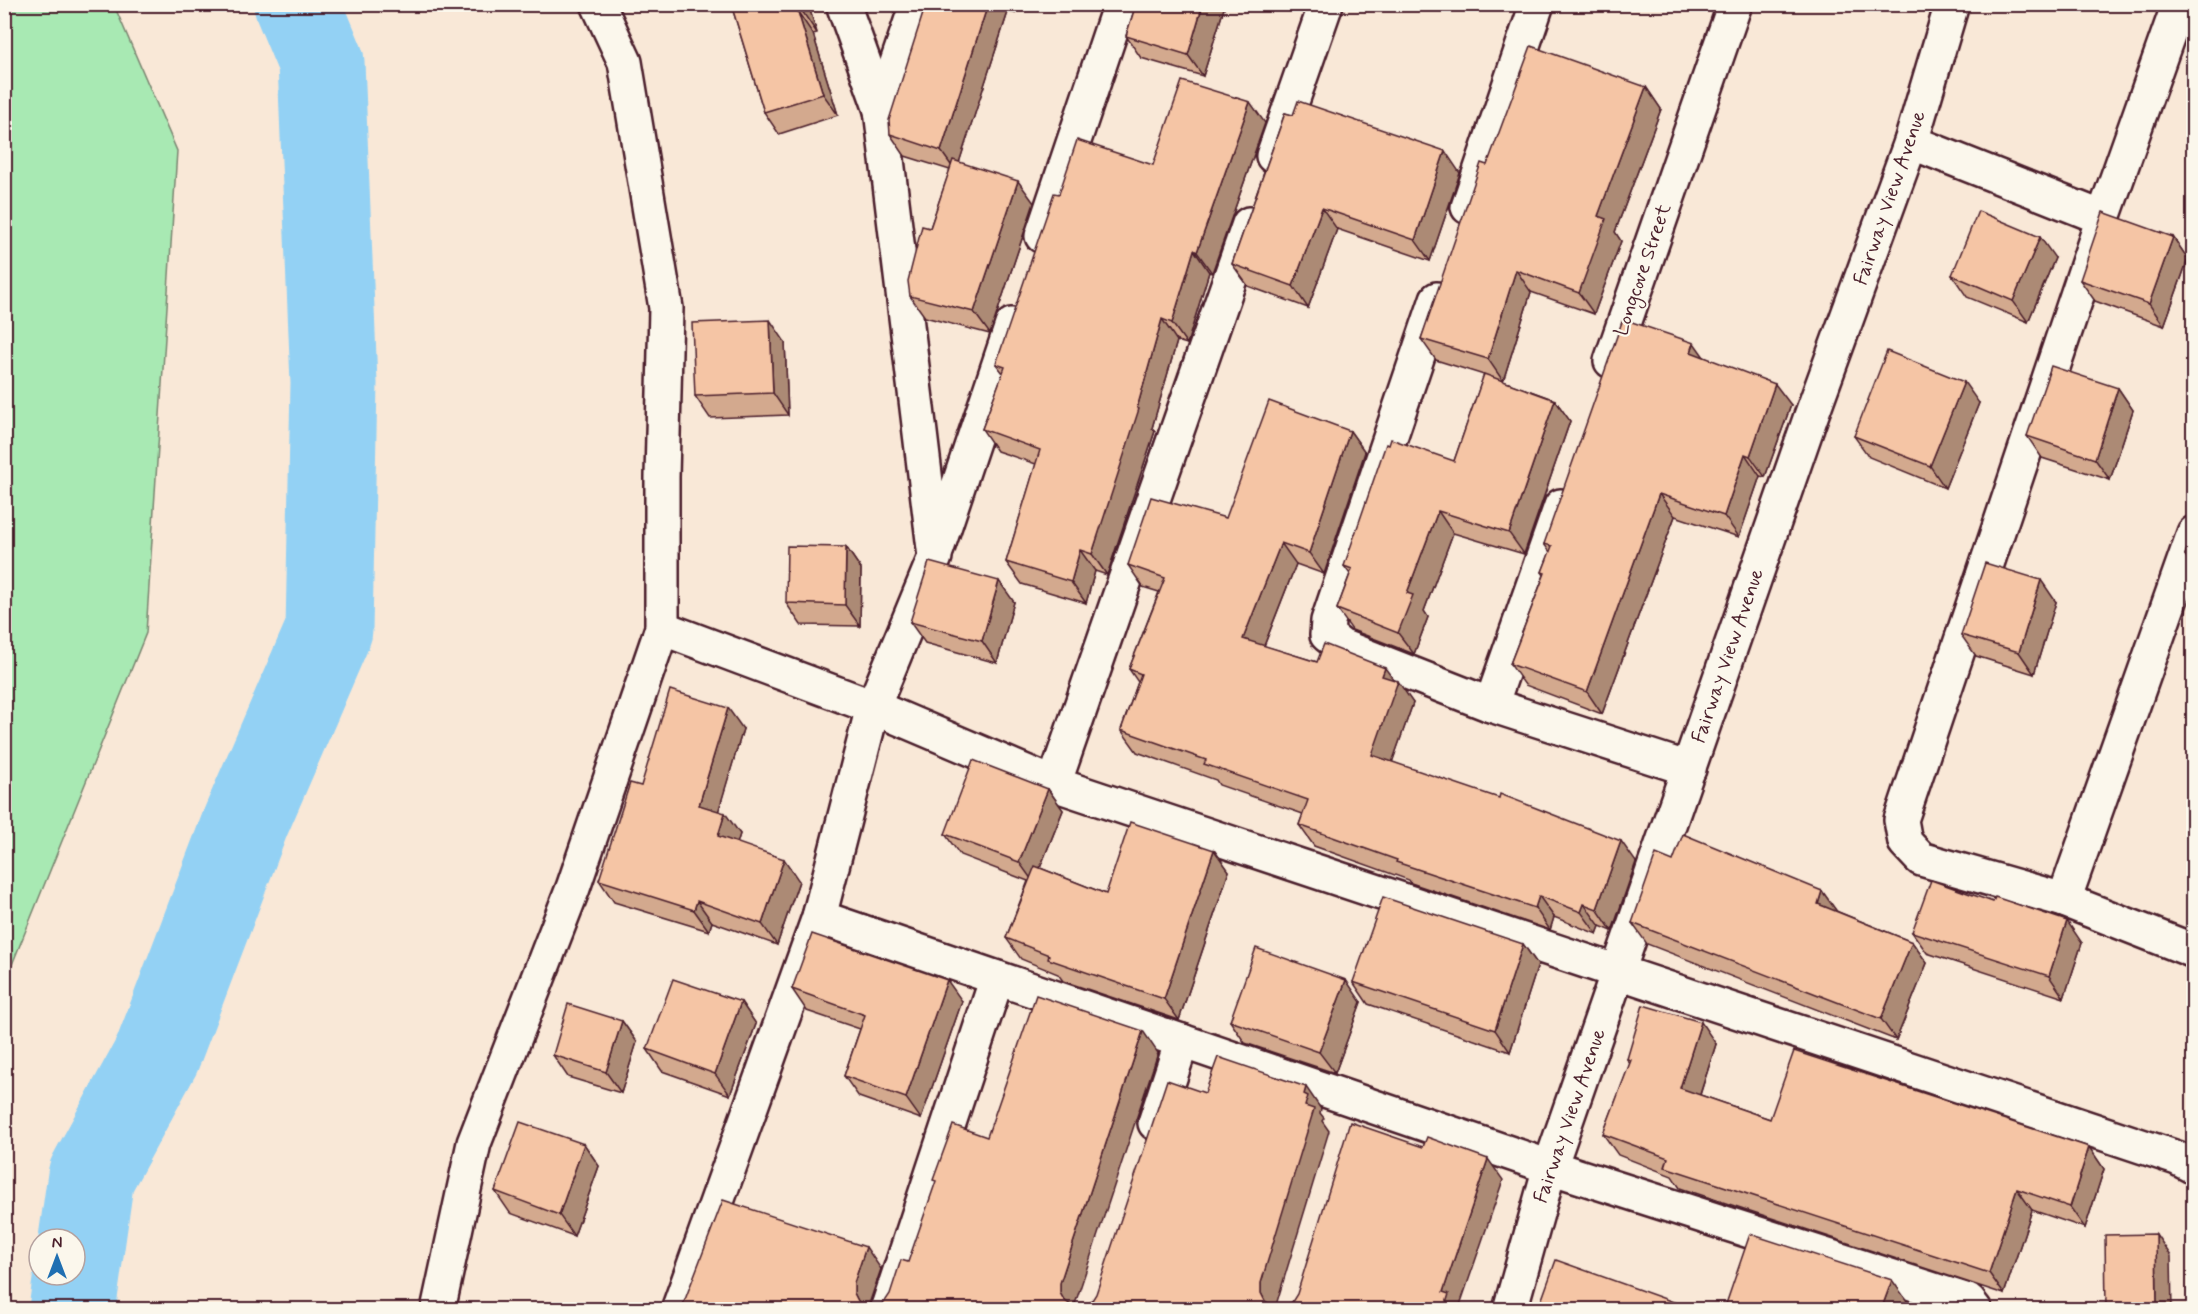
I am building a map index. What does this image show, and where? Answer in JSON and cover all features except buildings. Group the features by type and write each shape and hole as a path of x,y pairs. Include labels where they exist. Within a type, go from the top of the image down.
{"street":[{"path":"438,1310 474,1143 573,888 662,628 662,477 666,308 625,62 598,4"},
{"path":"843,4 881,110 935,557"},
{"path":"881,110 917,4"},
{"path":"1033,264 1120,4"},
{"path":"1054,784 1326,4"},
{"path":"1457,240 1537,4"},
{"name":"Longcove Street","path":"1601,389 1735,4"},
{"name":"Fairway View Avenue","path":"1510,1310 1550,1167 1814,408 1911,142 1952,4"},
{"path":"2179,4 2103,218 1901,820 1905,842 1921,859 2064,900 2193,951"},
{"path":"1911,142 2103,218"},
{"path":"1446,273 1328,621 1327,635 1341,646 1491,705 1689,769"},
{"path":"678,1310 819,917 873,707 935,557 1022,297"},
{"path":"1491,705 1570,479"},
{"path":"2064,900 2193,533"},
{"path":"662,628 873,707 1054,784 2177,1158 2193,1167"},
{"path":"819,917 1550,1167 1968,1301 1975,1310"},
{"path":"887,1310 997,978"},
{"path":"1145,1153 1182,1041"},
{"path":"1348,1134 1358,1101"}],"green space":[{"path":"5,4 114,5 177,151 146,633 5,982"}],"waterway":[{"path":"72,1310 91,1176 157,1055 246,821 329,630 334,383 321,62 297,4"}]}
